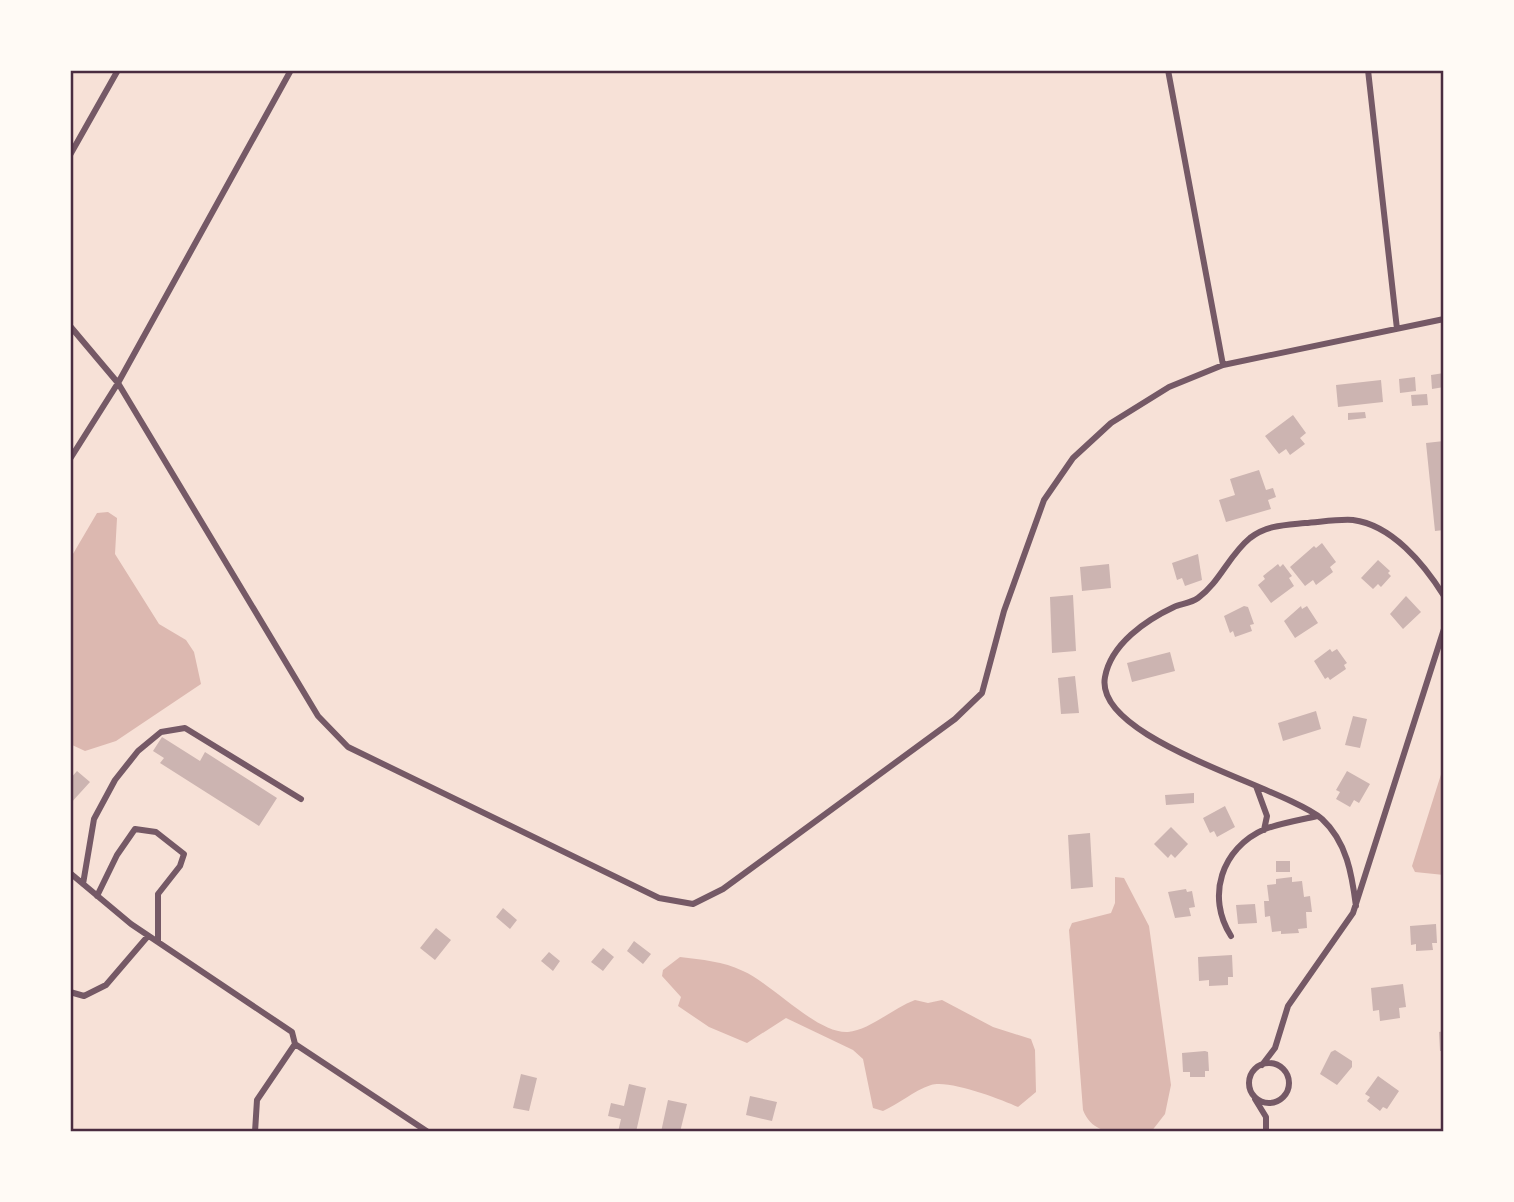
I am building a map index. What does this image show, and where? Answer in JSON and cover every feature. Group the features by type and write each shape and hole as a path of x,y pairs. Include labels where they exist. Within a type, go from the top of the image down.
{"street":[{"path":"70,155 118,70"},
{"path":"70,459 118,383 291,70"},
{"path":"1168,70 1223,365"},
{"path":"1368,70 1397,329"},
{"path":"70,326 118,383 318,716 348,747 659,898 693,904 734,881 956,719 982,693 1004,611 1044,499 1073,458 1111,423 1169,387 1223,365 1444,319"},
{"path":"1356,906 1349,865 1339,840 1317,816 1256,786 1190,759 1135,726 1119,713 1107,696 1105,677 1113,658 1142,624 1196,600 1250,538 1268,527 1353,520 1378,527 1394,536 1444,596"},
{"path":"1266,1132 1266,1116 1254,1097 1250,1077 1275,1048 1288,1006 1356,906 1444,629"},
{"path":"83,884 94,819 115,780 138,751 161,732 186,728 301,799"},
{"path":"1256,786 1267,816 1264,830"},
{"path":"1231,936 1218,907 1224,868 1244,841 1264,830 1317,816"},
{"path":"97,896 117,855 135,829 156,832 184,853 180,866 158,894 158,942"},
{"path":"70,873 148,936 292,1032 295,1044 428,1132"},
{"path":"70,992 84,996 106,985 148,936"},
{"path":"255,1132 257,1100 295,1044"},
{"path":"1266,1116 1285,1095 1289,1082 1275,1048"},
{"path":"1262,1065 1272,1063 1281,1067"},
{"path":"1254,1097 1267,1103 1279,1101"}],"shaded area":[{"path":"108,512 117,518 115,554 159,624 186,640 194,652 201,684 116,741 85,751 70,744 70,559 97,513"},
{"path":"1444,765 1444,875 1415,872 1412,866"},
{"path":"1115,877 1124,878 1149,926 1171,1085 1165,1114 1151,1132 1121,1133 1102,1130 1088,1119 1083,1110 1069,930 1072,923 1111,913 1115,903"},
{"path":"680,957 720,963 743,971 822,1025 848,1032 865,1027 915,1000 928,1003 942,1000 993,1027 1031,1039 1035,1050 1036,1092 1018,1107 974,1091 939,1084 924,1088 883,1111 873,1108 863,1059 853,1050 786,1018 747,1043 709,1027 678,1006 681,997 662,976 663,970"}],"building":[{"path":"1444,373 1444,387 1432,389 1431,375"},
{"path":"1415,377 1416,391 1400,393 1399,379"},
{"path":"1381,380 1383,402 1338,407 1336,385"},
{"path":"1427,394 1428,405 1412,406 1411,395"},
{"path":"1365,412 1366,418 1348,420 1348,413"},
{"path":"1293,415 1306,433 1300,438 1305,444 1290,455 1286,449 1279,454 1265,436"},
{"path":"1444,441 1444,530 1435,531 1426,443"},
{"path":"1259,470 1266,490 1273,488 1276,497 1268,500 1271,509 1226,522 1219,500 1235,495 1230,479"},
{"path":"1322,543 1336,562 1330,567 1333,572 1316,585 1313,580 1305,586 1290,567 1314,546 1316,548"},
{"path":"1198,554 1202,580 1185,586 1182,578 1177,580 1172,563"},
{"path":"1378,560 1390,571 1388,573 1391,576 1381,587 1378,584 1373,589 1361,578"},
{"path":"1109,564 1111,588 1082,591 1080,567"},
{"path":"1278,564 1280,567 1283,564 1292,576 1289,578 1294,586 1271,603 1258,585 1265,579 1263,576"},
{"path":"1073,595 1076,651 1052,653 1050,597"},
{"path":"1406,596 1421,612 1403,629 1390,614"},
{"path":"1244,606 1248,607 1254,624 1250,625 1252,631 1235,637 1233,631 1230,633 1224,616"},
{"path":"1301,606 1302,609 1307,606 1318,623 1295,638 1284,621"},
{"path":"1330,649 1332,652 1337,649 1347,663 1344,665 1346,669 1330,680 1328,677 1325,679 1314,661"},
{"path":"1170,652 1175,671 1132,682 1127,663"},
{"path":"1075,676 1079,713 1061,714 1058,678"},
{"path":"1316,711 1321,729 1283,741 1278,723"},
{"path":"1353,716 1367,719 1360,748 1345,745"},
{"path":"162,737 200,761 205,752 277,798 259,826 160,763 164,758 153,751"},
{"path":"77,771 90,782 70,804 70,779"},
{"path":"1347,771 1370,784 1359,803 1354,800 1350,807 1336,799 1340,792 1336,790"},
{"path":"1194,793 1194,803 1166,805 1165,795"},
{"path":"1225,806 1235,827 1217,837 1214,831 1210,833 1203,818"},
{"path":"1171,827 1188,844 1175,858 1171,854 1168,858 1154,844"},
{"path":"1090,833 1093,887 1071,889 1068,835"},
{"path":"1276,861 1290,861 1290,872 1276,872"},
{"path":"1292,877 1292,882 1302,881 1304,897 1310,896 1312,912 1306,912 1307,928 1298,929 1299,933 1272,932 1270,916 1265,917 1264,901 1269,901 1267,885 1276,884 1276,879"},
{"path":"1186,889 1187,892 1192,891 1195,907 1189,908 1191,916 1175,918 1168,892"},
{"path":"1255,904 1257,923 1238,924 1236,905"},
{"path":"503,908 517,920 510,929 496,917"},
{"path":"1436,924 1437,943 1432,943 1433,950 1416,951 1416,944 1411,945 1410,926"},
{"path":"436,928 451,940 435,960 420,948"},
{"path":"634,941 651,954 643,964 627,951"},
{"path":"603,948 614,957 603,971 591,962"},
{"path":"549,952 560,961 553,971 541,961"},
{"path":"1232,955 1233,977 1228,977 1228,985 1209,986 1209,980 1199,981 1198,957"},
{"path":"1403,984 1406,1007 1399,1008 1400,1018 1380,1021 1379,1010 1373,1011 1371,988"},
{"path":"1444,1031 1444,1051 1440,1051 1439,1032"},
{"path":"1335,1050 1352,1061 1352,1067 1337,1085 1320,1074 1331,1052"},
{"path":"1208,1052 1209,1071 1205,1071 1205,1077 1190,1077 1190,1072 1183,1072 1182,1053"},
{"path":"521,1074 537,1078 529,1111 513,1108"},
{"path":"1378,1076 1399,1091 1387,1109 1383,1107 1380,1111 1367,1101 1370,1097 1365,1094"},
{"path":"629,1084 646,1088 636,1132 618,1132 621,1119 608,1116 611,1103 624,1106"},
{"path":"750,1096 777,1102 772,1121 746,1115"},
{"path":"668,1100 687,1104 680,1132 661,1132"}]}
